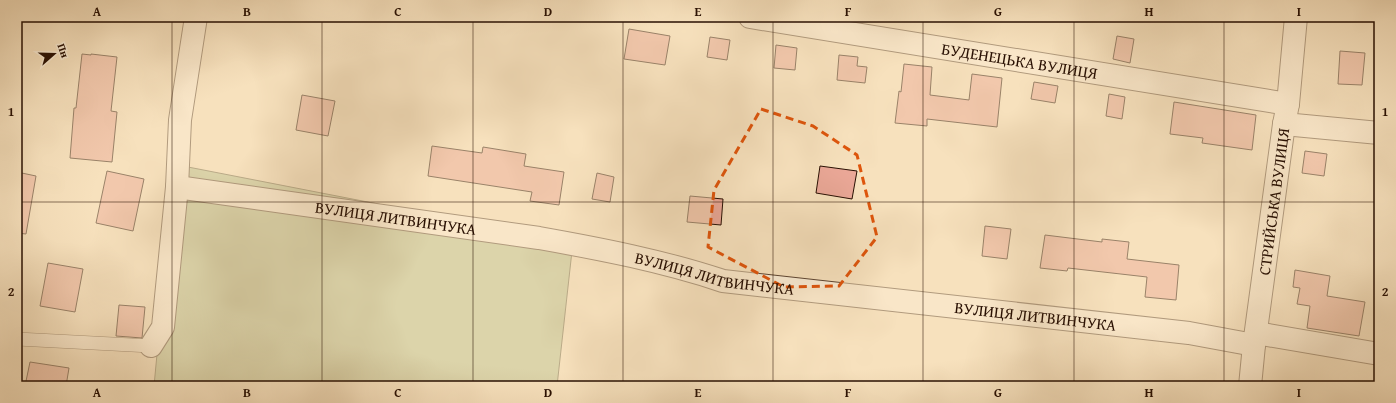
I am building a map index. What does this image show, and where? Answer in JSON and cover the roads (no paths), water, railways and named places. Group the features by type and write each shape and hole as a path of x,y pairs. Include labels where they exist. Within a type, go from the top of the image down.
{"street":[{"path":"151,346 163,327 177,187 180,120 196,17"},
{"name":"БУДЕНЕЦЬКА ВУЛИЦЯ","path":"750,17 1286,114 1379,133"},
{"name":"СТРИЙСЬКА ВУЛИЦЯ","path":"1250,386 1255,339 1286,114 1296,17"},
{"name":"ВУЛИЦЯ ЛИТВИНЧУКА","path":"177,187 593,247 686,269 723,281 1379,354"}],"lane":[{"path":"17,339 151,346"}]}
